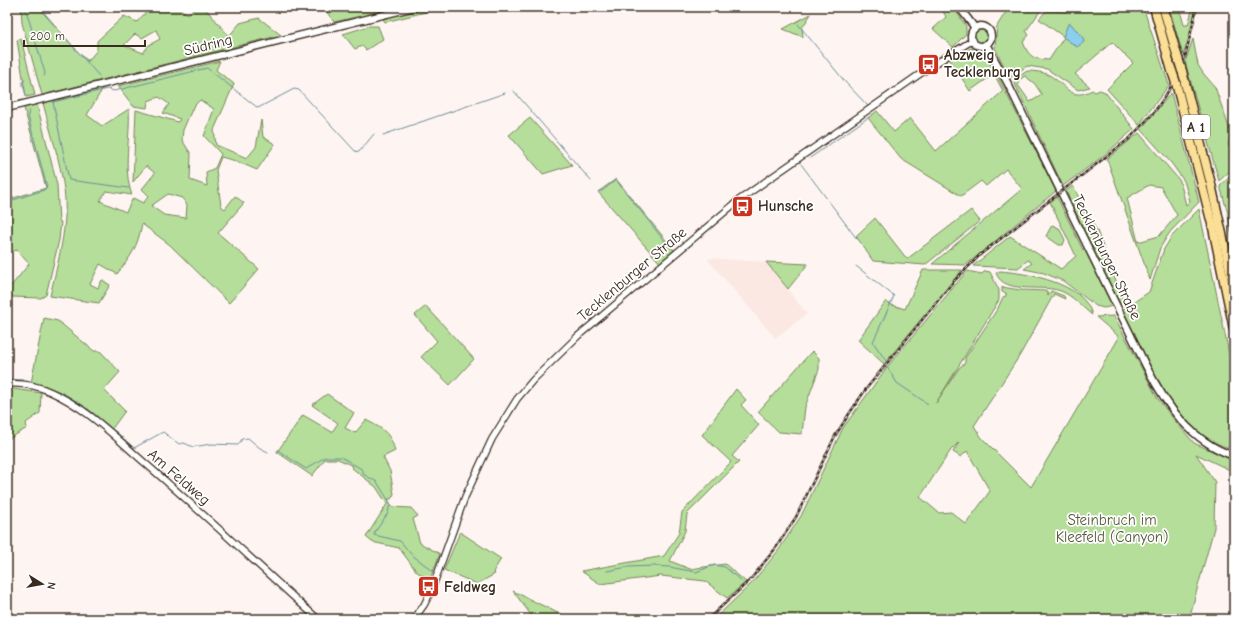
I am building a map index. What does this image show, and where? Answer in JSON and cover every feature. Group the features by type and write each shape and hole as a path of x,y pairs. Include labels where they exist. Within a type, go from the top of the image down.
{"highway":[{"name":"A 1","path":"1154,7 1176,83 1204,191 1234,329"},
{"name":"A 1","path":"1163,7 1182,71 1211,184 1234,288"}],"main road":[{"name":"Südring","path":"7,108 415,7"},
{"path":"959,7 975,28"},
{"path":"983,26 988,29 991,35 986,44 977,44 973,40 972,34 975,28 983,26"},
{"name":"Tecklenburger Straße","path":"986,44 1007,82 1162,395 1175,414 1192,431 1208,444 1234,456"}],"street":[{"name":"Tecklenburger Straße","path":"414,619 424,605 432,589 465,498 492,440 517,399 549,363 638,285 739,200 930,67 973,40"},
{"name":"Am Feldweg","path":"7,384 28,385 51,392 77,406 111,433 191,502 318,619"}],"shaded area":[{"path":"709,258 766,262 807,314 775,338 708,260"}],"green space":[{"path":"21,7 38,7 88,61 97,50 97,41 124,16 137,22 148,10 148,7 176,7 188,14 196,7 204,7 229,36 240,23 259,18 281,35 42,95 22,23","holes":["156,30 160,39 149,45 143,53 124,45 135,34 142,38"]},
{"path":"323,7 400,7 334,22"},
{"path":"422,7 446,7 385,22 382,17"},
{"path":"941,7 953,7 966,26 966,34 953,47 933,29 946,17"},
{"path":"1009,7 1024,7 1029,11 1037,7 1041,10 1026,31 1029,35 1023,42 1027,51 1032,56 1039,59 1049,60 1064,37 1039,19 1046,11 1066,12 1070,7 1143,7 1169,85 1139,125 1107,89 1133,63 1112,42 1075,74 1090,87 1078,90 1047,69 1027,66 1010,78 995,48 997,26"},
{"path":"1169,7 1179,7 1184,25 1188,25 1193,7 1196,7 1189,39 1183,55"},
{"path":"811,14 802,28 803,37 783,29"},
{"path":"369,26 378,26 383,39 366,50 362,46 355,49 343,34"},
{"path":"978,29 984,29 988,33 988,39 984,43 978,43 974,39 974,33"},
{"path":"21,39 35,95 26,97 17,40"},
{"path":"1193,39 1198,65 1215,87 1231,133 1228,145 1234,153 1234,167 1219,181 1185,62"},
{"path":"971,48 983,53 996,73 1056,191 966,265 932,264 1022,189 1006,169 986,186 981,181 961,196 901,159 868,118 877,111 894,132 910,118 936,151 1003,91 994,74 970,91 950,60"},
{"path":"220,61 216,70 234,84 214,130 216,145 247,158 256,147 261,120 263,137 275,144 257,170 236,161 221,157 216,170 221,206 225,209 235,196 244,203 218,233 259,269 229,303 170,245 142,224 133,251 127,262 117,274 100,264 90,284 98,288 102,280 110,285 99,303 50,296 62,243 65,202 60,167 43,103 103,88 87,115 102,126 129,109 127,163 129,185 132,195 106,191 100,201 126,212 133,198 143,203 149,196 142,189 155,173 146,166 133,182 136,110 178,122 180,119 163,113 169,104 159,97 148,101 147,108 133,106 118,86","holes":["200,100 214,109 204,136 221,154 215,168 206,172 207,186 190,180 191,154 182,140 183,130 193,107","168,194 182,198 187,205 186,218 164,215 151,206"]},
{"path":"1027,71 1036,71 1049,75 1073,93 1079,94 1092,90 1095,92 1100,90 1105,92 1134,129 1107,153 1063,186 1014,80","holes":["1025,76 1035,84 1042,95 1030,102 1018,85 1019,80"]},
{"path":"1171,93 1199,202 1170,232 1160,248 1150,280 1107,159 1139,133 1180,181 1186,205 1190,201 1184,181 1172,164 1141,129","holes":["1149,185 1161,187 1177,215 1159,236 1138,242 1127,198"]},
{"path":"37,104 57,185 59,221 61,222 59,240 46,295 41,298 11,297 12,295 7,291 29,264 17,250 7,253 7,200 46,188 24,108"},
{"path":"530,118 572,165 543,174 509,135"},
{"path":"1234,173 1234,248 1228,214 1220,186"},
{"path":"616,179 674,250 660,263 598,192"},
{"path":"1073,186 1097,231 1124,302 1118,304 1066,191"},
{"path":"1057,197 1083,250 1086,249 1113,306 1104,308 1096,306 1063,281 1044,273 1024,269 1032,263 1028,260 1018,268 973,266 1010,236 1061,269 1076,256 1050,202"},
{"path":"1199,209 1234,378 1234,450 1217,444 1205,437 1176,407 1165,392 1147,360 1122,310 1149,292 1164,249 1172,236"},
{"path":"971,210 980,221 925,265 873,261 856,236 875,218 907,259"},
{"path":"1052,225 1059,228 1065,240 1063,245 1059,245 1046,236"},
{"path":"766,262 808,264 788,289"},
{"path":"923,270 962,270 884,364 858,340 886,301 889,304 905,309"},
{"name":"Steinbruch im Kleefeld (Canyon)","path":"967,271 982,274 985,271 990,272 999,290 999,300 936,403 959,368 965,363 965,358 998,308 1003,297 1006,296 1006,293 1002,292 1002,287 1020,290 1047,291 1048,295 1051,291 1064,296 1065,299 1054,294 1020,355 974,426 982,438 1031,487 1117,341 1118,336 1096,317 1114,316 1158,399 1176,422 1194,443 1234,461 1234,472 1196,454 1215,482 1214,528 1189,619 714,619 751,584 778,551 801,516 843,428 887,367","holes":["959,442 953,452 961,457 967,451 990,491 966,524 951,512 939,513 920,497 951,450"]},
{"path":"1000,271 1039,277 1067,288 1078,295 1087,304 1092,315 1063,292 1046,288 1016,287 1007,284 1000,280 996,273"},
{"path":"426,306 474,359 450,385 421,357 437,341 415,315"},
{"path":"44,318 58,321 94,351 100,351 120,372 104,390 125,411 111,430 79,404 53,391 31,383"},
{"path":"812,351 819,358 819,369 805,407 802,434 779,432 758,412"},
{"path":"7,388 41,393 40,413 26,423 27,428 7,440"},
{"path":"736,389 746,400 741,405 759,425 732,456 739,462 687,514 685,531 670,561 690,569 725,564 746,582 727,598 705,581 661,576 600,584 581,571 664,556 679,533 682,512 731,462 702,435"},
{"path":"327,394 354,413 345,428 355,433 366,420 385,432 391,439 395,451 383,457 390,471 394,494 391,499 388,499 392,507 411,508 418,516 413,519 420,543 440,554 430,579 417,572 399,548 372,542 366,537 387,504 376,487 352,468 353,466 338,459 325,459 312,476 277,452 303,415 332,432 338,423 312,405"},
{"path":"460,532 501,559 493,572 495,574 477,584 444,570"},
{"path":"513,591 570,619 557,619 553,616 548,619 534,619"}],"water":[{"path":"1068,24 1071,24 1083,38 1084,42 1077,47 1063,37"}],"waterway":[{"path":"25,7 45,73 44,76"},
{"path":"39,7 54,24"},
{"path":"798,24 846,83 868,106"},
{"path":"57,28 99,76"},
{"path":"129,188 69,180 53,102 107,89 114,91 207,68 258,108 294,89 299,90 355,151 359,152 374,134"},
{"path":"25,80 22,82 26,95"},
{"path":"513,90 591,181"},
{"path":"383,135 505,93"},
{"path":"7,202 44,190 47,187 28,116 29,110"},
{"path":"810,158 869,117"},
{"path":"801,164 857,239"},
{"path":"599,191 602,191 616,180 670,248"},
{"path":"856,266 894,296 873,342 886,361"},
{"path":"887,367 897,383 928,404"},
{"path":"7,379 23,380"},
{"path":"33,382 63,393 84,406"},
{"path":"87,408 111,428"},
{"path":"114,430 134,448 163,432 179,444 184,443 193,447 211,444 238,445 242,439 248,438 260,448 268,452"},
{"path":"277,451 306,469 325,457 341,457"},
{"path":"343,458 363,470 363,474 377,482 390,503 388,513 374,535 400,541 412,555 433,571"},
{"path":"607,571 628,567 655,566 696,572 714,565 725,567 741,581"}],"railway":[{"path":"708,619 750,580 775,549 796,517 835,436 849,414 866,389 953,282 981,254 1130,138 1155,111 1169,90 1185,57 1197,7"}],"place":[{"name":"Abzweig Tecklenburg","path":"928,64"},
{"name":"Hunsche","path":"743,206"},
{"name":"Feldweg","path":"428,587"}]}
